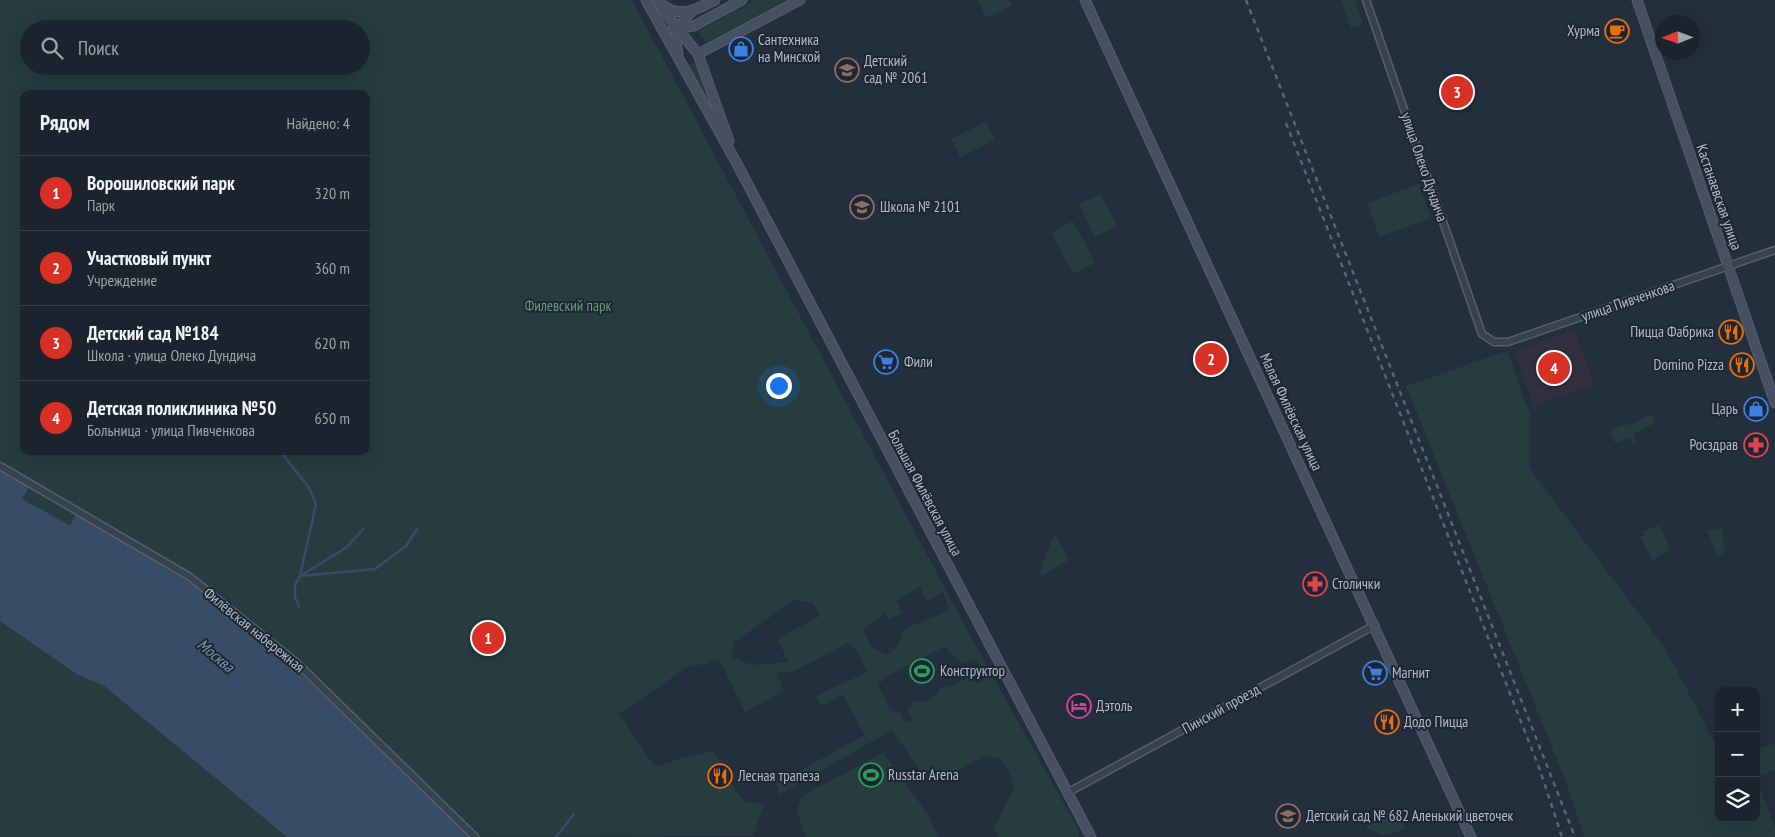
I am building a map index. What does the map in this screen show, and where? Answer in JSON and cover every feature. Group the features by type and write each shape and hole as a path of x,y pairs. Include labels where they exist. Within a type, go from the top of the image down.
{"street":[{"path":"678,30 691,12 715,0"},
{"path":"646,1 667,25 678,30 700,23 742,0"},
{"path":"698,54 800,0"},
{"name":"Малая Филёвская улица","path":"1085,0 1375,625 1471,837"},
{"name":"улица Олеко Дундича","path":"1366,0 1482,334"},
{"name":"Кастанаевская улица","path":"1636,0 1775,403"},
{"name":"Большая Филёвская улица","path":"646,1 681,67 735,160 1091,837"},
{"path":"659,2 676,11 691,12"},
{"name":"Большая Филёвская улица","path":"659,2 678,30 698,54 735,160"},
{"path":"691,45 695,31 700,23"},
{"name":"Большая Филёвская улица","path":"678,30 676,43 681,67"},
{"name":"улица Пивченкова","path":"1482,334 1494,342 1508,342 1775,250"},
{"name":"Филёвская набережная","path":"0,466 190,577 297,663 475,837"},
{"name":"Пинский проезд","path":"1068,793 1375,625"}],"shaded area":[{"path":"1574,330 1594,384 1534,406 1514,352"}],"green space":[{"name":"Филевский парк","path":"0,0 632,0 966,628 1079,831 1079,837 998,837 994,827 1013,791 1013,781 1002,759 984,756 946,777 927,781 892,730 779,795 777,783 865,735 843,695 822,706 816,696 867,672 854,647 848,643 794,671 777,673 783,691 745,712 721,663 715,659 706,664 689,666 619,714 655,767 681,758 714,751 735,790 746,802 764,804 753,836 470,837 333,703 236,619 186,580 133,544 77,513 70,525 22,499 30,485 0,468","holes":["920,587 927,601 943,592 950,611 903,629 898,646 887,655 872,647 863,630 885,613 889,620 902,613 896,600","795,600 813,603 820,616 777,639 789,662 752,665 731,657 734,642","946,646 950,654 961,663 976,659 986,678 977,685 973,677 969,678 945,688 940,688 937,694 927,702 915,701 907,710 914,720 905,723 900,713 890,709 878,685 887,676"]},
{"path":"755,0 788,0 707,42 697,32"},
{"path":"977,0 1009,0 1012,5 987,18"},
{"path":"1341,0 1355,0 1363,24 1351,28"},
{"path":"694,62 701,71 721,126 689,68 689,65"},
{"path":"986,122 995,140 960,157 951,139"},
{"path":"1419,184 1431,218 1379,237 1367,203"},
{"path":"1100,194 1117,226 1095,237 1079,204"},
{"path":"1073,221 1095,263 1073,274 1051,233"},
{"path":"1507,351 1530,414 1529,468 1665,648 1715,743 1715,822 1760,822 1760,788 1775,827 1775,837 1584,837 1566,782 1406,386"},
{"path":"1652,414 1655,423 1635,433 1636,443 1634,444 1631,437 1615,443 1610,430 1626,424 1627,426"},
{"path":"1660,525 1670,551 1656,557 1653,561 1640,536 1644,536 1642,532"},
{"path":"1723,528 1724,553 1717,556 1707,530"},
{"path":"1055,534 1069,560 1039,577 1046,553"},
{"path":"0,621 78,675 104,686 287,837 0,837"},
{"path":"1775,744 1775,770 1760,776 1760,747"},
{"name":"Russtar Arena","path":"883,753 929,816 938,837 806,837 797,811 802,796"},
{"path":"1397,807 1406,828 1387,836 1366,828 1378,816"}],"water":[{"name":"Москва","path":"0,468 30,485 22,499 70,525 77,513 195,586 293,666 470,837 287,837 104,686 78,675 0,621"}],"waterway":[{"path":"283,455 309,488 316,504 300,576 375,569 406,546 417,529"},
{"path":"299,607 295,597 295,585 300,576 347,547 363,529"},
{"path":"556,837 574,814"}],"railway":[{"path":"1246,0 1575,837"},
{"path":"1286,123 1540,770 1562,837"}],"place":[{"name":"Хурма","path":"1617,31"},
{"name":"Сантехника на Минской","path":"741,49"},
{"name":"Детский сад № 2061","path":"847,70"},
{"name":"Детский сад №184","path":"1457,92"},
{"name":"Школа № 2101","path":"862,207"},
{"name":"Пицца Фабрика","path":"1731,332"},
{"name":"Участковый пункт","path":"1211,359"},
{"name":"Фили","path":"886,362"},
{"name":"Domino Pizza","path":"1742,365"},
{"name":"Детская поликлиника №50","path":"1554,368"},
{"name":"Царь","path":"1756,409"},
{"name":"Росздрав","path":"1756,445"},
{"name":"Столички","path":"1315,584"},
{"name":"Ворошиловский парк","path":"488,638"},
{"name":"Конструктор","path":"922,671"},
{"name":"Магнит","path":"1375,673"},
{"name":"Дэтоль","path":"1079,706"},
{"name":"Додо Пицца","path":"1387,722"},
{"name":"Russtar Arena","path":"871,775"},
{"name":"Лесная трапеза","path":"720,776"},
{"name":"Детский сад № 682 Аленький цветочек","path":"1288,816"}]}
